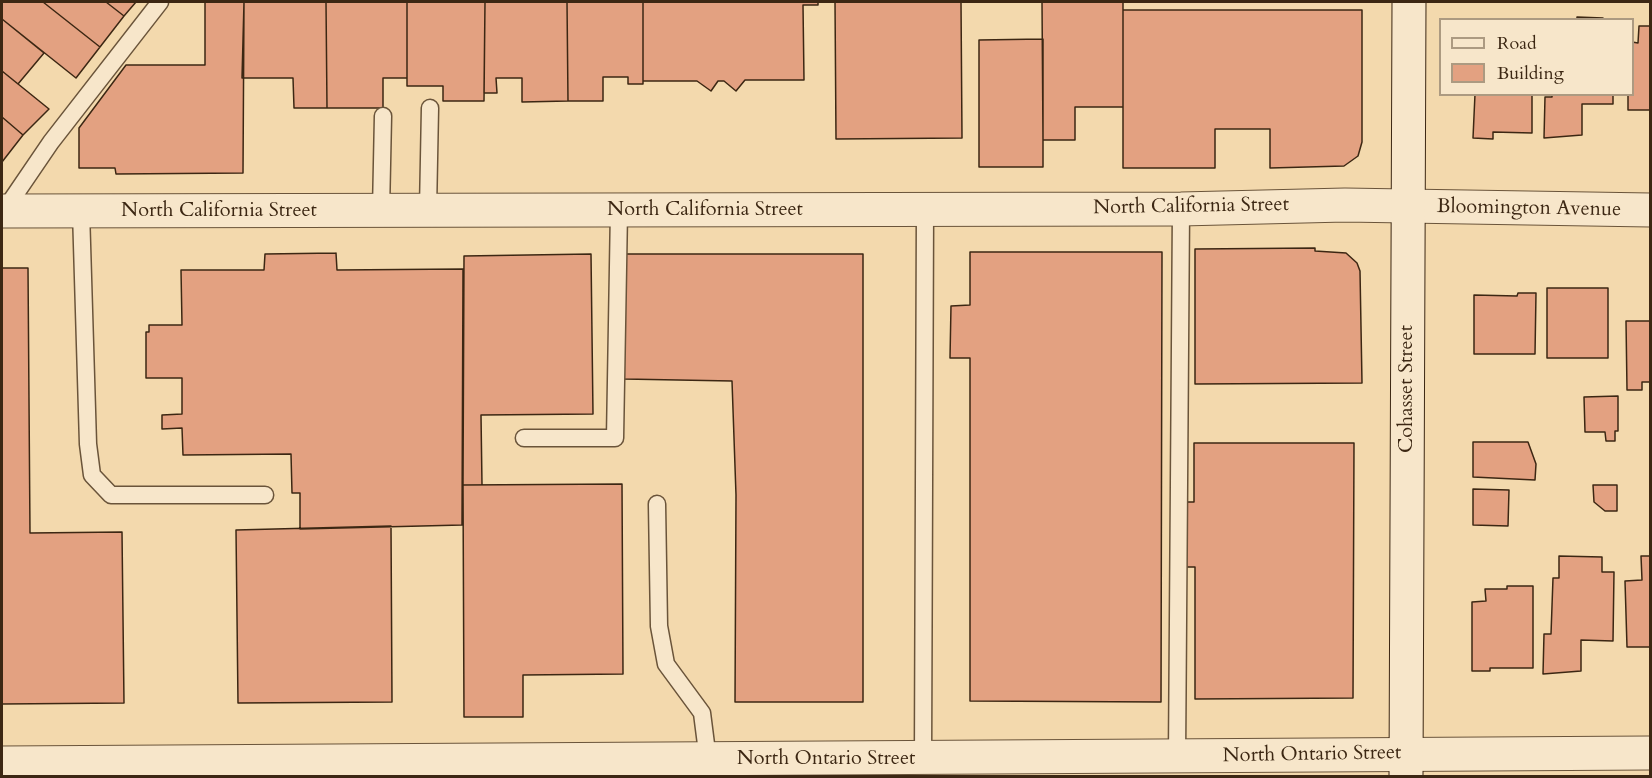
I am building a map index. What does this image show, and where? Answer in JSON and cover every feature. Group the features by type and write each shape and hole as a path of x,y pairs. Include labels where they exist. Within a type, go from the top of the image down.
{"street":[{"name":"Cohasset Street","path":"1406,765 1409,2"},
{"name":"North California Street","path":"3,211 1181,209 1345,205 1408,207"},
{"name":"Bloomington Avenue","path":"1408,207 1650,210"},
{"name":"North Ontario Street","path":"2,763 376,769 708,760 1177,757 1406,765 1650,753"}],"lane":[{"path":"3,211 51,142 160,2"},
{"path":"428,210 430,108"},
{"path":"381,211 383,116"},
{"path":"922,758 925,209"},
{"path":"1177,757 1181,209"},
{"path":"524,438 615,438 619,210"},
{"path":"81,211 88,444 92,475 111,495 266,495"},
{"path":"657,504 660,626 666,664 702,713 708,760"}],"building":[{"path":"2,2 43,2 100,47 76,78 2,19"},
{"path":"43,2 106,2 124,16 100,47"},
{"path":"106,2 136,2 124,16"},
{"path":"205,2 244,2 243,173 116,174 115,168 79,168 79,128 126,65 205,65"},
{"path":"244,2 326,2 327,108 294,108 293,78 242,78"},
{"path":"326,2 407,2 407,78 383,78 383,108 327,108"},
{"path":"407,2 485,2 484,101 443,101 443,86 407,86"},
{"path":"485,2 567,2 568,101 522,102 522,78 496,78 497,93 484,93"},
{"path":"567,2 643,2 643,84 628,84 628,77 603,77 603,101 568,101"},
{"path":"643,2 818,2 818,5 803,5 804,80 745,80 736,91 724,81 718,81 711,91 697,81 643,81"},
{"path":"835,2 961,2 962,138 836,139"},
{"path":"1042,2 1123,2 1123,107 1075,107 1075,140 1043,140"},
{"path":"1123,10 1362,10 1362,142 1358,156 1344,166 1270,168 1270,129 1215,129 1215,168 1123,168"},
{"path":"2,19 44,53 18,84 2,71"},
{"path":"1639,26 1650,26 1650,110 1628,110 1628,96 1634,96 1634,42 1638,43"},
{"path":"1043,39 1043,167 979,167 979,40"},
{"path":"2,71 49,109 23,135 2,117"},
{"path":"1475,96 1532,96 1532,133 1493,132 1493,139 1473,138"},
{"path":"1613,96 1613,104 1582,104 1582,135 1544,138 1545,97"},
{"path":"2,117 23,135 2,162"},
{"path":"1315,248 1315,251 1346,253 1357,263 1360,271 1362,383 1195,384 1195,249"},
{"path":"970,252 1162,252 1161,702 970,701 970,358 950,358 951,306 970,305"},
{"path":"336,253 337,270 463,269 462,525 300,529 300,493 292,493 291,454 183,455 182,428 162,429 162,415 182,414 182,378 146,378 146,332 149,332 149,325 182,325 181,270 264,270 265,254"},
{"path":"591,254 593,414 481,415 482,485 463,485 464,256"},
{"path":"624,254 863,254 863,702 735,702 736,495 732,381 624,379"},
{"path":"2,268 28,268 30,533 122,532 124,703 2,704"},
{"path":"1547,288 1608,288 1608,358 1547,358"},
{"path":"1518,293 1536,293 1535,354 1474,354 1474,295 1517,296"},
{"path":"1626,321 1650,321 1650,382 1642,382 1642,390 1627,390"},
{"path":"1618,396 1618,431 1615,431 1615,441 1606,441 1605,432 1585,432 1584,397"},
{"path":"1473,442 1528,442 1536,464 1535,480 1473,477"},
{"path":"1194,443 1354,443 1353,698 1195,699 1195,567 1183,567 1186,502 1194,502"},
{"path":"622,484 623,674 523,675 523,717 464,717 463,485"},
{"path":"1593,485 1617,485 1617,511 1605,511 1594,502"},
{"path":"1473,489 1509,490 1508,526 1473,525"},
{"path":"391,526 392,702 238,703 236,530"},
{"path":"1559,556 1602,557 1602,572 1614,572 1613,641 1581,640 1581,671 1543,674 1544,634 1551,634 1553,578 1559,578"},
{"path":"1641,556 1650,556 1650,647 1627,647 1625,581 1642,580"},
{"path":"1507,586 1533,586 1533,668 1490,668 1490,671 1472,671 1472,602 1486,601 1485,589 1507,589"}]}
